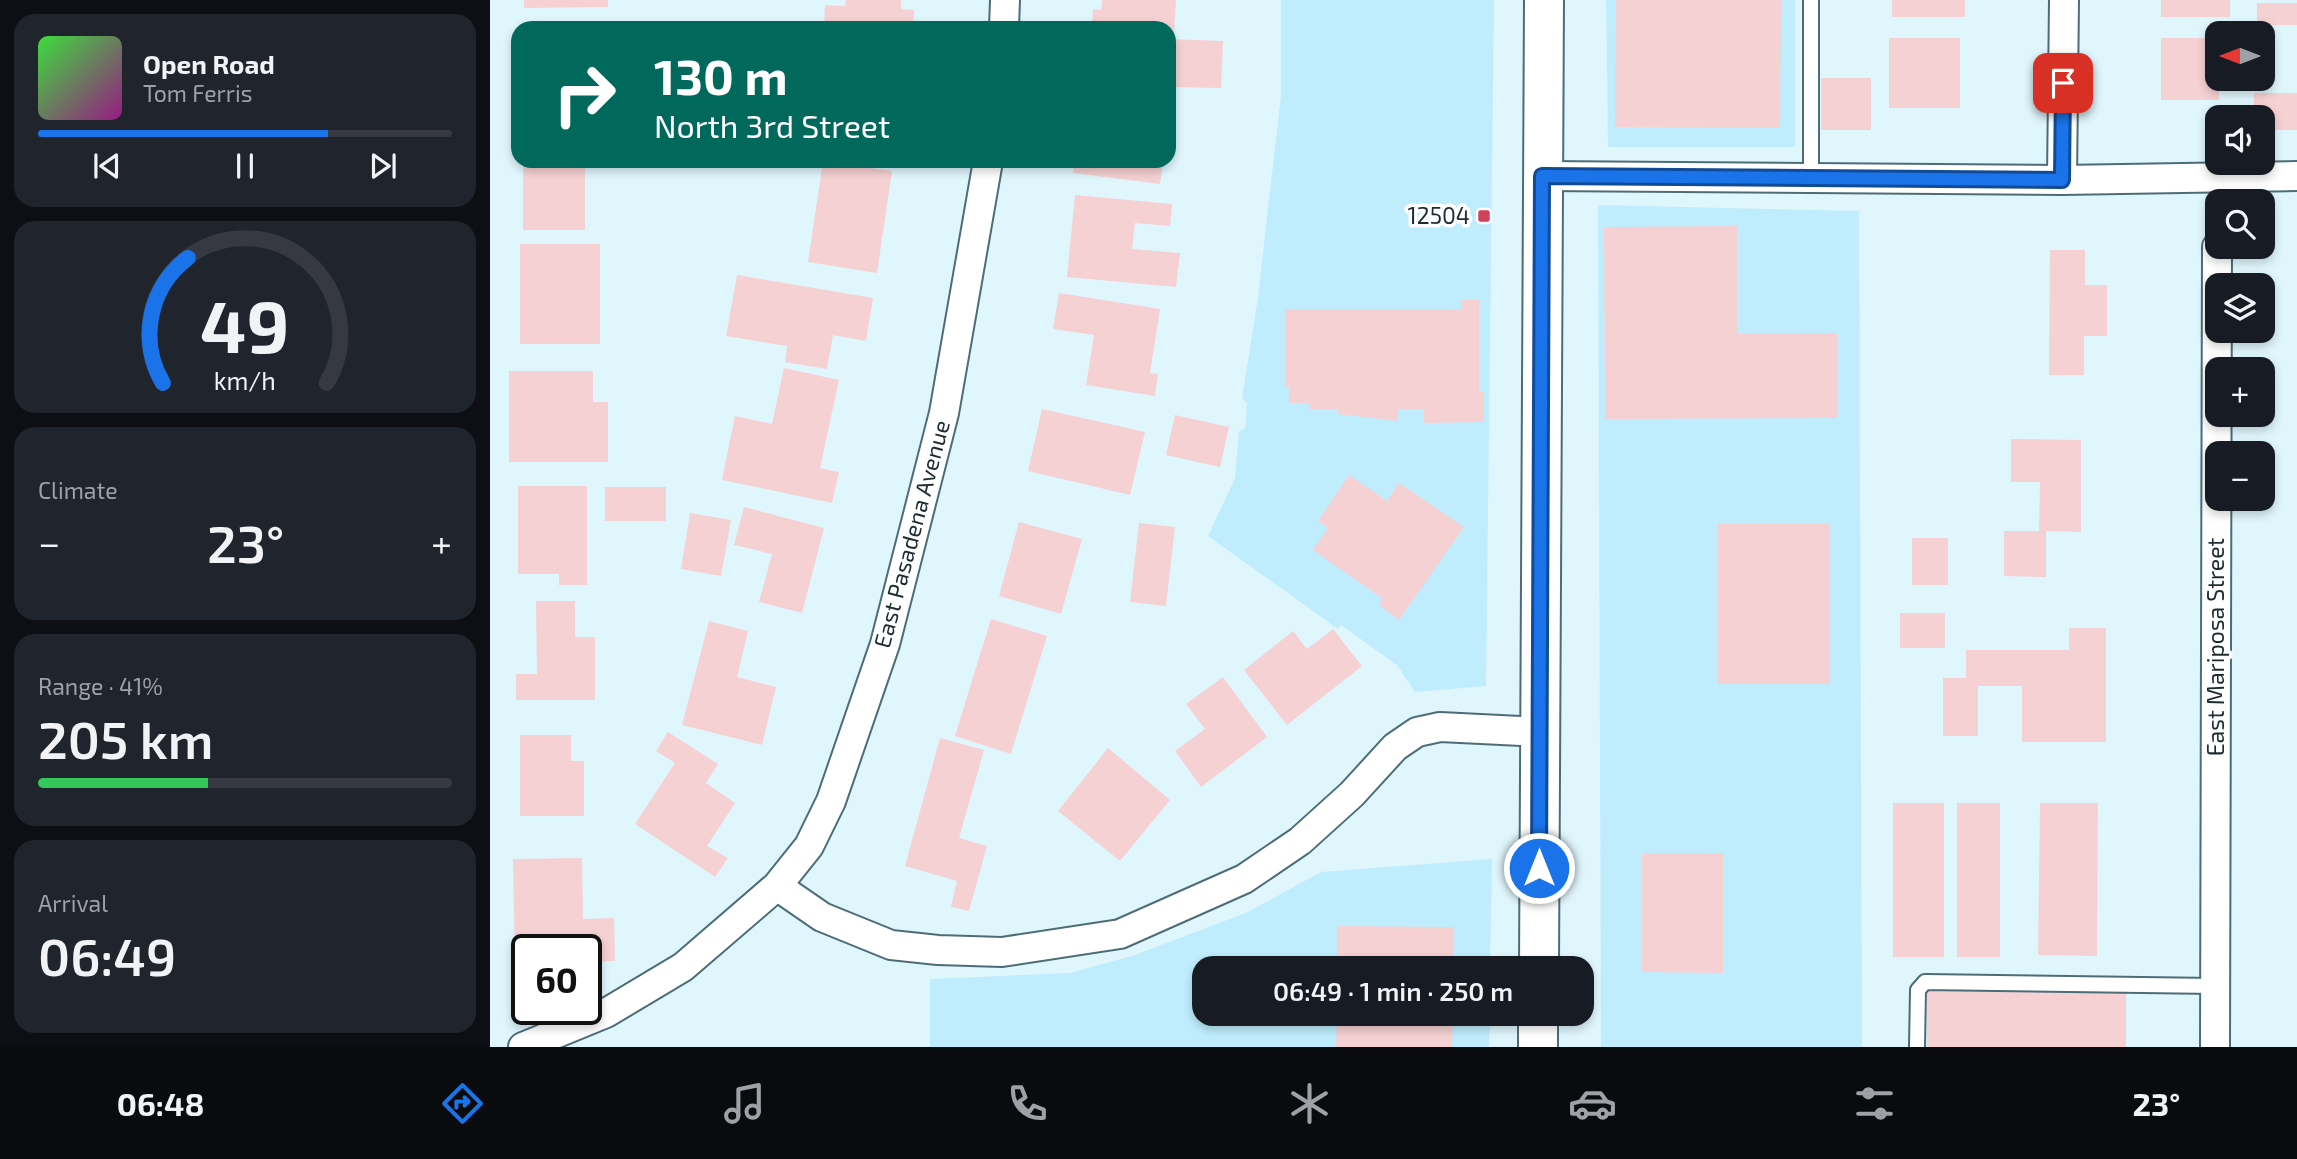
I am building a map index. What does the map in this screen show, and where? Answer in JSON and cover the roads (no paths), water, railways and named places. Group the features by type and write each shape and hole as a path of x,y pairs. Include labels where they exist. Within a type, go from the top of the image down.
{"main road":[{"path":"1539,956 1544,0"},
{"path":"1538,1026 1538,1047"}],"street":[{"path":"1004,21 1005,0"},
{"path":"2062,180 2063,0"},
{"name":"East Pasadena Avenue","path":"523,1047 606,1013 683,967 777,886 809,846 831,801 885,644 944,413 987,168"},
{"path":"1542,176 2062,180 2205,189"},
{"path":"2223,189 2297,176"},
{"name":"East Mariposa Street","path":"2215,1047 2217,259"},
{"path":"777,886 822,917 891,945 1002,952 1120,934 1244,879 1300,841 1352,794 1395,747 1417,732 1440,727 1540,732"}],"lane":[{"path":"1811,0 1811,178"},
{"path":"1917,1047 1918,990 1925,982 2215,986"}],"place":[{"name":"12504","path":"1484,216"}]}
